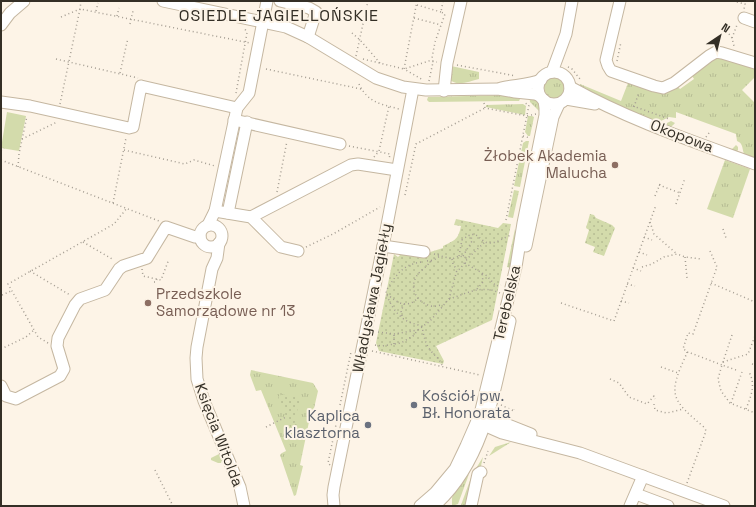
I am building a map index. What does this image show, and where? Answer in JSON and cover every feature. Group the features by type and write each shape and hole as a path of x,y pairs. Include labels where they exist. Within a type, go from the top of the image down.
{"street":[{"path":"163,1 286,27 308,37 376,78 413,90 444,91 498,89 535,94 550,104 562,102 569,96 571,78 564,62 566,34 572,1"},
{"path":"213,226 234,120 235,107 249,94 267,1"},
{"path":"280,1 309,8 316,12 308,37"},
{"path":"444,91 447,63 461,1"},
{"path":"620,1 606,60 611,70 663,88 716,52 755,63"},
{"path":"1,24 18,3"},
{"path":"744,18 755,22"},
{"path":"552,72 566,34"},
{"path":"542,98 538,88 541,80 547,74 556,72 571,78"},
{"name":"Okopowa","path":"571,78 609,107"},
{"path":"498,89 515,84 536,82 541,80"},
{"path":"1,102 30,106 129,128 133,127 141,86 235,107"},
{"name":"Władysława Jagiełły","path":"334,506 334,487 383,246 392,169 413,90"},
{"name":"Terebelska","path":"439,502 482,419 516,267 523,223 545,115 545,108 542,98"},
{"name":"Okopowa","path":"562,102 632,111 662,129 755,164"},
{"name":"Terebelska","path":"470,460 503,353 553,117 562,102"},
{"path":"234,120 340,144"},
{"path":"228,213 247,122"},
{"path":"251,217 351,165 358,164 392,169"},
{"path":"215,211 251,217 281,247 298,251"},
{"path":"213,226 221,233 222,236 214,244 203,243 200,237 202,230 213,226"},
{"path":"1,386 6,396 16,399 60,376 64,369 57,346 58,338 78,301 105,290 119,269 123,266 147,258 166,227 200,237"},
{"name":"Księcia Witolda","path":"214,244 212,269 197,347 197,379 204,401 240,487 244,506"},
{"path":"383,246 424,252"},
{"path":"482,419 502,433 580,453 643,476 712,504 724,506"},
{"path":"482,419 530,434 560,447"},
{"name":"Terebelska","path":"420,506 439,502 460,477 484,441 492,435 502,433"},
{"path":"471,506 478,474 482,469"},
{"path":"630,506 643,476"},
{"path":"636,494 668,506"}],"path":[{"path":"59,112 81,1"},
{"path":"356,57 368,1"},
{"path":"418,1 404,69 428,83 433,62 432,58 435,42 442,25 444,14 441,12 443,1"},
{"path":"733,1 745,4"},
{"path":"96,12 98,4"},
{"path":"417,5 441,12"},
{"path":"117,16 119,8"},
{"path":"61,17 80,9 258,45"},
{"path":"130,24 133,10"},
{"path":"414,18 442,25"},
{"path":"235,107 247,33 242,26"},
{"path":"352,33 380,63"},
{"path":"729,34 732,38 737,58"},
{"path":"616,65 622,37"},
{"path":"120,73 128,38"},
{"path":"56,59 120,73 137,78 138,80"},
{"path":"266,69 361,89"},
{"path":"572,69 580,79 571,78 572,69"},
{"path":"643,82 632,111 669,119"},
{"path":"359,84 361,89 374,102 400,109"},
{"path":"506,220 529,105 524,102"},
{"path":"484,103 485,108"},
{"path":"18,167 19,154 30,106"},
{"path":"368,165 379,151 389,106"},
{"path":"405,195 416,144 485,108 527,116 537,114"},
{"path":"274,206 289,132"},
{"path":"522,136 532,139"},
{"path":"113,203 126,138"},
{"path":"340,144 390,154 392,169"},
{"path":"1,151 4,148"},
{"path":"124,150 185,164 194,160 224,168"},
{"path":"1,160 163,222 166,227"},
{"path":"676,204 685,178"},
{"path":"655,196 659,185 680,193"},
{"path":"561,303 614,321 656,204"},
{"path":"298,251 333,234 380,207 380,209"},
{"path":"57,346 53,346 38,337 8,284 114,224 127,208"},
{"path":"650,222 654,234 677,254 684,257 701,258"},
{"path":"723,229 726,238"},
{"path":"459,256 462,240 474,234 486,242 493,242 511,235"},
{"path":"463,256 472,241 471,236"},
{"path":"644,237 652,240"},
{"path":"83,242 123,266"},
{"path":"449,300 458,270 468,258 486,242"},
{"path":"710,251 717,267 693,334 688,333 683,349 688,351 687,353 688,352 736,370"},
{"path":"424,252 452,258 463,256 468,258"},
{"path":"639,252 647,255"},
{"path":"642,267 652,264 664,257 677,254"},
{"path":"440,256 430,261 419,272 414,280 413,289 418,298 428,306 434,307 443,305"},
{"path":"684,257 687,278"},
{"path":"452,258 453,264 458,270"},
{"path":"140,260 143,276 161,280 169,259"},
{"path":"422,327 406,320 396,311 386,294 386,291 401,270 416,263 430,261"},
{"path":"465,263 489,278 496,286"},
{"path":"633,268 641,271"},
{"path":"30,272 78,301"},
{"path":"477,290 483,282 482,273"},
{"path":"154,282 156,282 157,279"},
{"path":"711,283 755,302"},
{"path":"628,284 635,286"},
{"path":"496,286 501,285"},
{"path":"494,290 496,286"},
{"path":"2,295 11,290"},
{"path":"375,346 401,343 409,339 438,313 443,305 449,300 462,294 477,290 494,290 500,293"},
{"path":"386,294 395,301 404,304 410,303 418,298"},
{"path":"622,301 629,303"},
{"path":"402,316 401,310 404,304"},
{"path":"434,307 438,313"},
{"path":"422,327 426,344 442,366"},
{"path":"1,349 26,337 34,330"},
{"path":"378,332 394,334 418,330"},
{"path":"394,334 394,344"},
{"path":"732,336 718,379 721,391 731,404 755,413"},
{"path":"723,362 748,354 755,336"},
{"path":"371,350 481,376"},
{"path":"340,408 351,352"},
{"path":"687,353 678,373 674,388 677,399 683,409 706,428 687,483"},
{"path":"661,367 678,373"},
{"path":"731,404 742,372"},
{"path":"746,409 754,387 753,380 749,372"},
{"path":"610,379 620,383 629,396 647,404 654,396 655,400"},
{"path":"750,399 754,400"},
{"path":"498,404 514,409"},
{"path":"654,404 655,410 663,413 683,409"},
{"path":"331,466 328,463 338,414"},
{"path":"266,426 286,417"},
{"path":"482,469 488,451"},
{"path":"155,470 173,506"}],"green space":[{"path":"715,56 755,67 755,77 742,90 755,103 755,160 744,154 741,144 737,141 736,134 676,112 676,118 669,117 657,123 586,92 587,89 580,86 580,84 621,101 628,83 641,88 642,85 676,85 680,89 694,79 691,74"},
{"path":"451,66 479,72 479,79 464,83 453,82 450,80"},
{"path":"555,77 563,80 566,88 563,96 555,99 547,96 544,88 547,80"},
{"path":"506,95 520,99 519,101 429,102 427,100 428,97"},
{"path":"529,95 539,101 540,112 530,102"},
{"path":"523,104 526,106 525,115 486,107 486,105"},
{"path":"7,112 26,116 19,151 1,148"},
{"path":"528,116 534,117 530,136 528,136 525,132"},
{"path":"671,121 675,123 671,127 731,150 736,145 738,150 736,152 667,127 667,123"},
{"path":"529,141 520,187 514,186 523,143"},
{"path":"725,160 750,169 733,218 707,209"},
{"path":"514,190 519,191 513,218 508,217"},
{"path":"590,214 615,228 604,256 593,252 595,247 585,243 589,230 586,228"},
{"path":"456,219 498,228 503,223 511,224 492,320 436,346 444,361 443,364 379,351 376,343 394,254 398,257 403,252 424,254 443,248 443,246 453,241 459,234 461,226 454,225"},
{"path":"515,229 517,237 510,268 507,267"},
{"path":"251,370 313,383 318,391 312,417 310,417 300,465 303,466 296,495 294,496 280,455 286,451 261,390 256,391 250,375"},
{"path":"282,394 300,398 294,426 291,429 278,397"},
{"path":"511,442 489,456 495,447"},
{"path":"219,454 222,460 221,463 211,460 211,458"},
{"path":"483,457 480,470 466,505 461,505 472,475"},
{"path":"469,474 458,504 452,506 453,495"}],"place":[{"name":"Żłobek Akademia Malucha","path":"615,165"},
{"name":"Przedszkole Samorządowe nr 13","path":"148,303"},
{"name":"Kościół pw. Bł. Honorata","path":"414,405"},
{"name":"Kaplica klasztorna","path":"368,425"}],"district":[{"name":"OSIEDLE JAGIELLOŃSKIE","path":"279,15"}]}
